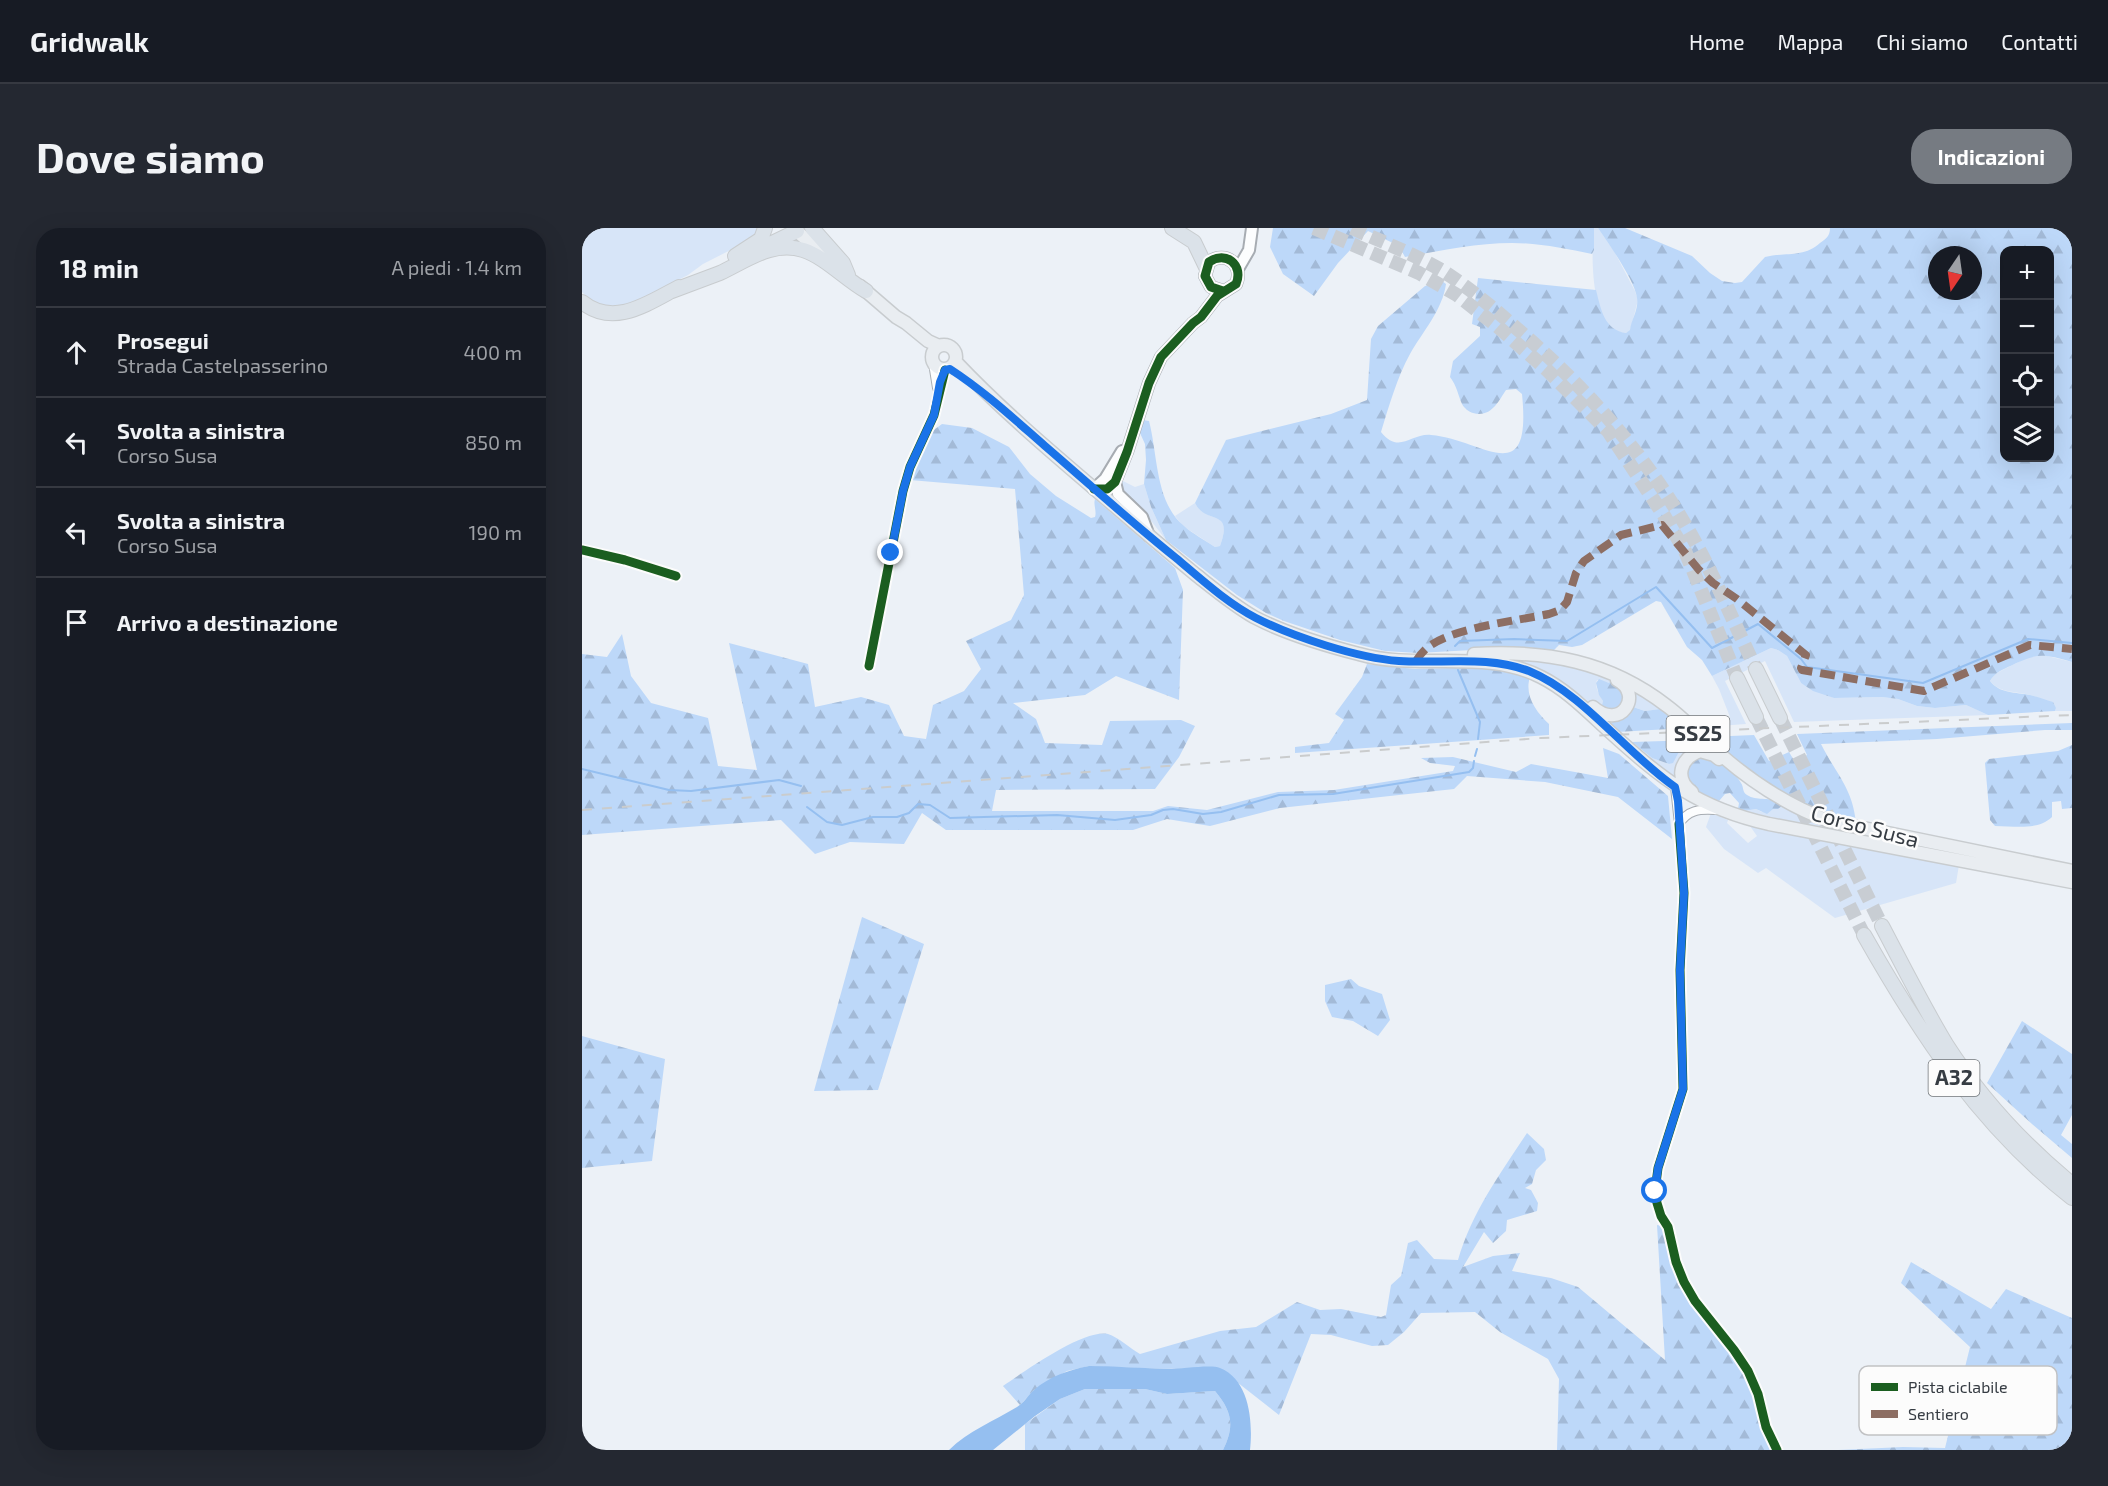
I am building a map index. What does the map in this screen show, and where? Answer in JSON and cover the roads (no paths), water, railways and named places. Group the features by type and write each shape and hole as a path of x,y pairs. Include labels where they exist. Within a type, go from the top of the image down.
{"highway":[{"path":"582,302 602,313 618,314 635,309 718,267 761,239 765,228"},
{"path":"812,228 843,263 848,275"},
{"path":"1172,228 1194,242 1206,267"},
{"path":"718,267 795,229"},
{"path":"672,291 719,273 757,254 791,248 804,250 816,256 848,281 866,291"},
{"path":"1756,669 1780,718"},
{"path":"1737,678 1756,717"},
{"name":"A32","path":"1882,926 1941,1035 1971,1079 2023,1140 2072,1184"},
{"name":"A32","path":"1864,935 1917,1024 1970,1099 1998,1131 2072,1198"}],"main road":[{"name":"SS25","path":"795,229 896,317 928,341 938,368 950,367 956,354 946,345 934,355"},
{"name":"Corso Susa","path":"950,367 985,393 1150,537 1228,599 1262,620 1308,638 1363,655 1388,660 1481,662 1504,664 1529,671 1551,682 1575,699 1650,768 1675,787 1719,810 1769,824 2072,882"},
{"name":"Corso Susa","path":"1416,661 1475,654 1527,653 1576,661 1622,677 1654,697 1676,713 1757,783 1797,807 1829,821 2072,871"},
{"path":"1551,682 1570,689 1602,715 1613,716 1624,711 1629,696 1624,684 1588,669 1576,661"},
{"path":"1719,810 1712,801 1692,792 1683,783 1681,769 1690,756 1700,751 1707,752 1741,777 1757,783"}],"street":[{"path":"1251,232 1249,250 1238,269 1236,284 1228,290 1215,290 1208,284 1205,276 1206,267 1214,259 1239,252 1251,232"},
{"path":"1224,258 1233,261 1238,269"},
{"path":"1193,322 1203,303 1208,284"},
{"path":"1094,489 1107,489 1115,482 1156,364 1168,348 1193,322 1201,317 1223,291"},
{"path":"934,355 938,392"},
{"path":"869,666 903,491 910,467 934,415 938,392 950,367"},
{"path":"1094,489 1105,478 1130,441"},
{"path":"1115,482 1118,494 1142,517 1150,537"},
{"path":"582,550 625,560 676,576"},
{"path":"1675,787 1684,893 1680,970 1683,1089 1658,1168 1655,1191 1684,1282 1695,1301 1748,1371 1758,1394 1766,1427 1777,1450"},
{"path":"1679,824 1684,816 1695,811 1719,810"}],"waterway":[{"path":"1455,646 1460,641 1514,639 1567,641 1656,587 1712,648 1758,624 1801,659 1807,667 1923,683 2028,639 2072,643"},
{"path":"1458,670 1480,722 1478,739"},
{"path":"1475,756 1477,749"},
{"path":"807,807 827,822 842,825 873,817 897,817 909,813 918,804 930,805 950,818 1057,815 1115,820 1173,809 1203,814 1221,812 1279,795 1333,794 1469,772 1473,768 1474,761"},
{"path":"582,769 669,790 691,791 779,780 801,786"}],"tunnel":[{"path":"1314,228 1419,273 1457,295 1547,370 1608,431 1685,551 1737,678"},
{"path":"1352,228 1421,259 1462,284 1498,312 1564,371 1609,419 1650,470 1696,543 1756,669"},
{"path":"1756,717 1864,935"},
{"path":"1780,718 1882,926"}],"railway":[{"path":"582,810 1541,738 2072,715"}]}
